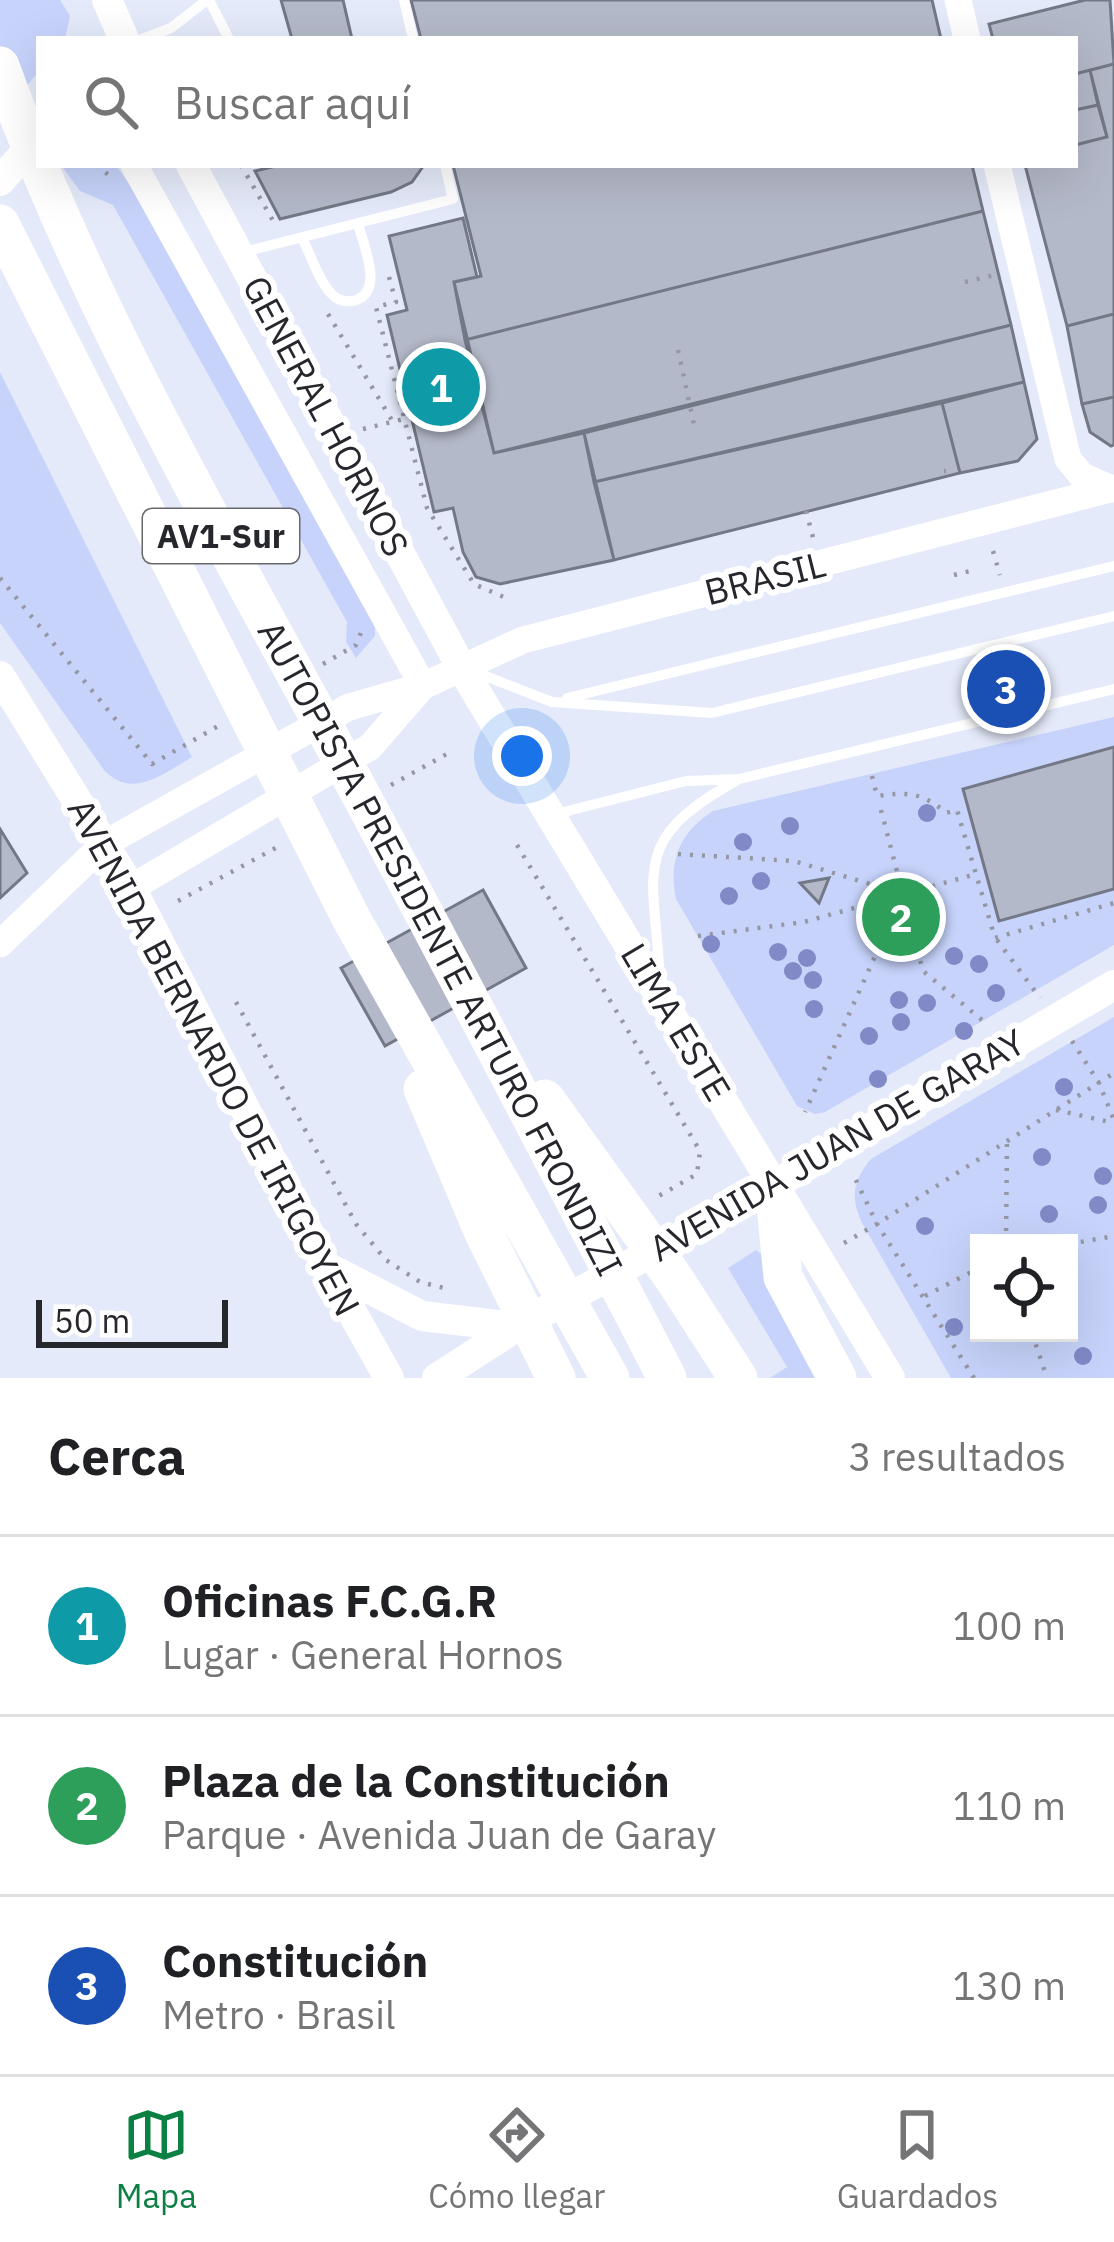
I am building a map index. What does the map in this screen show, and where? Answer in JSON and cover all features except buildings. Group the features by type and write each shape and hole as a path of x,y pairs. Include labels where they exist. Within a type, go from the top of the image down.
{"highway":[{"name":"AUTOPISTA PRESIDENTE ARTURO FRONDIZI","path":"0,66 36,157"},
{"name":"AUTOPISTA PRESIDENTE ARTURO FRONDIZI","path":"41,168 70,242 157,418 468,993 667,1378"},
{"name":"AUTOPISTA PRESIDENTE ARTURO FRONDIZI","path":"0,224 351,918 610,1378"},
{"path":"351,918 484,1233 556,1378"},
{"path":"468,993 686,1296 738,1378"},
{"path":"774,1185 783,1277 837,1378"},
{"path":"608,1187 719,1378"}],"main road":[{"path":"107,0 123,36"},
{"path":"0,181 35,140"},
{"name":"GENERAL HORNOS","path":"193,168 461,667"},
{"name":"LIMA ESTE","path":"461,667 890,1378"},
{"name":"AVENIDA BERNARDO DE IRIGOYEN","path":"0,676 131,888 389,1378"},
{"name":"AVENIDA JUAN DE GARAY","path":"437,1378 516,1327 774,1185 1114,985"},
{"path":"326,1266 422,1316 516,1327"}],"street":[{"path":"958,0 966,36"},
{"name":"GENERAL HORNOS","path":"136,168 423,686"},
{"path":"998,168 1068,459 1082,476 1113,489"},
{"name":"BRASIL","path":"0,944 104,844 349,707 423,686 523,640 1113,489"},
{"name":"BRASIL","path":"131,888 370,747 423,686"}],"lane":[{"path":"150,36 171,28 208,0 227,36"},
{"path":"404,0 412,36"},
{"path":"239,254 453,199 446,168"},
{"path":"302,238 332,294 342,301 355,301 367,292 371,280 358,224"},
{"path":"552,702 1114,566"},
{"path":"461,667 552,702 712,713 1114,616"},
{"path":"551,815 686,781 739,779 1114,688"},
{"path":"661,1000 652,862 681,816 739,779"}],"path":[{"path":"374,220 396,302 376,308 427,508 474,584 506,598"},
{"path":"965,282 1022,269"},
{"path":"678,350 695,430"},
{"path":"336,435 416,416"},
{"path":"993,551 1000,574"},
{"path":"954,575 970,571"},
{"path":"1021,656 1027,678"},
{"path":"872,776 877,796 910,792 927,796 946,813 957,810 995,938 1100,1083 1114,1122"},
{"path":"880,810 922,971 982,1020"},
{"path":"517,845 700,1151"},
{"path":"676,854 794,861 903,894"},
{"path":"698,936 804,922 976,874"},
{"path":"805,1112 903,894"},
{"path":"995,938 1114,903"},
{"path":"818,1258 1114,1072"},
{"path":"1056,1110 1114,1122"},
{"path":"1006,1234 1007,1142"},
{"path":"839,1147 878,1224 974,1378"},
{"path":"1078,1242 1114,1236"},
{"path":"923,1297 970,1273"},
{"path":"1035,1342 1047,1378"}],"shaded area":[{"path":"0,0 60,0 70,16 66,36 36,36 36,75 0,119"},
{"path":"63,168 118,168 131,187 375,623 375,636 356,658 346,642 347,622 113,205 80,191"},
{"path":"0,372 192,757 148,781 125,783 104,770 0,623"},
{"path":"1114,717 1114,945 825,1112 815,1114 797,1106 676,899 675,860 692,828 713,811"},
{"path":"1114,1017 1114,1378 951,1378 862,1223 855,1197 860,1175 871,1159"},
{"path":"756,1250 772,1263 829,1378 770,1378 787,1367 728,1268"}],"place":[{"name":"Oficinas F.C.G.R","path":"441,387"},
{"name":"Constitución","path":"1006,689"},
{"name":"Plaza de la Constitución","path":"901,917"}]}
